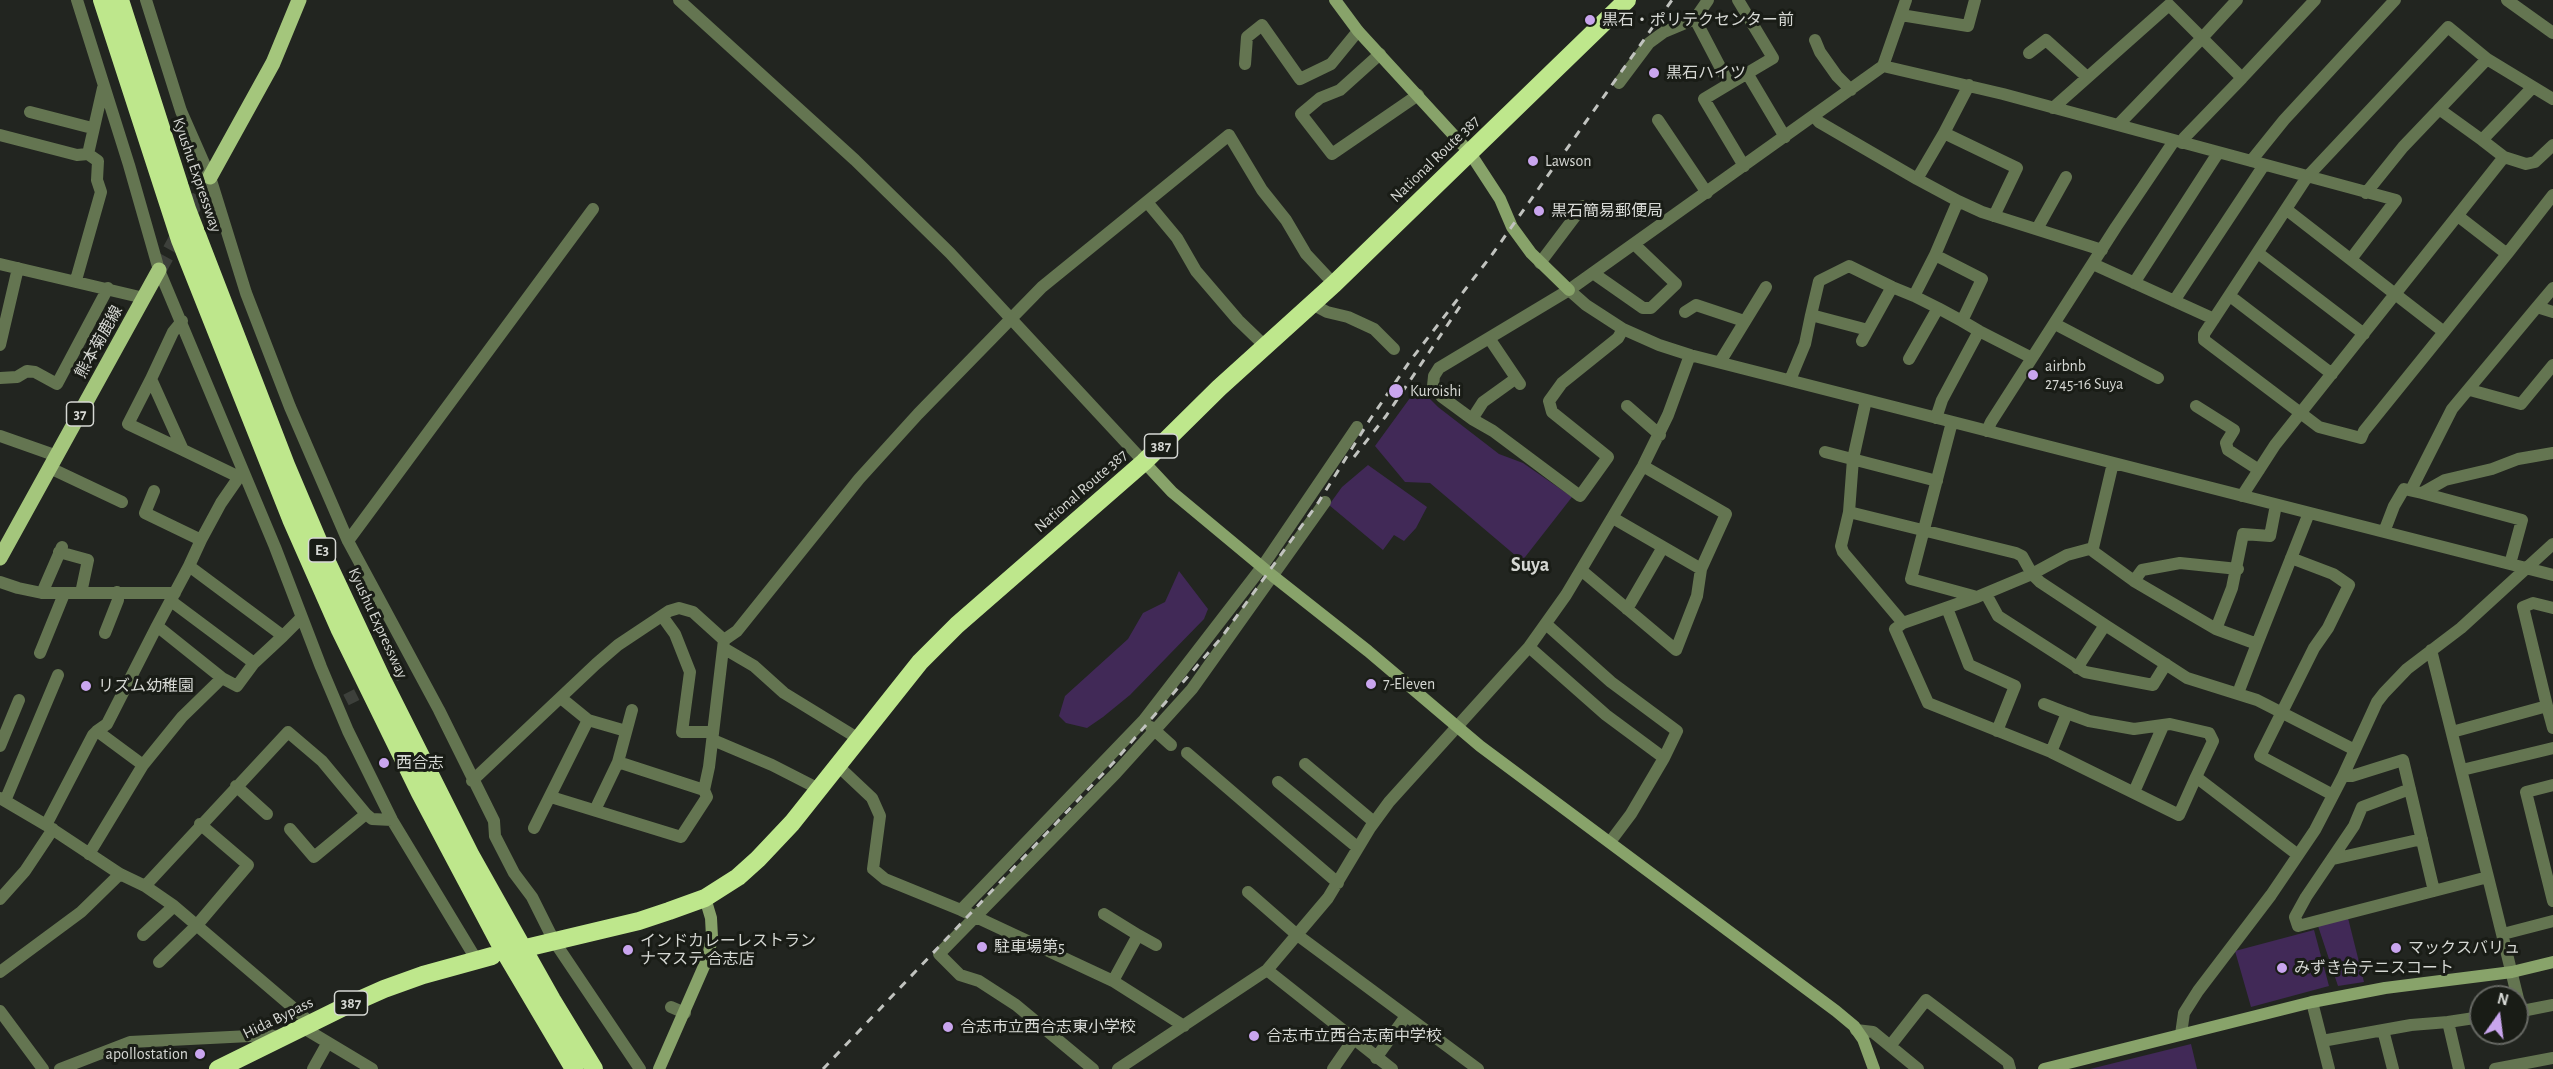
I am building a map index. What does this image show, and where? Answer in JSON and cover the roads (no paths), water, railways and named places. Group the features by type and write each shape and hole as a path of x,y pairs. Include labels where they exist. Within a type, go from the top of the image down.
{"highway":[{"name":"E3","path":"102,0 180,240 300,539 364,681 420,793 500,944 574,1069"},
{"name":"Kyushu Expressway","path":"120,0 188,209 278,444 328,564 381,677 471,856 552,1000 594,1069"},
{"name":"National Route 387","path":"705,898 738,877 758,859 819,789 921,662 957,625 1144,462 1219,388 1334,284 1628,0"},
{"name":"387","path":"530,947 639,921 705,898"},
{"name":"Hida Bypass","path":"218,1069 384,989 484,958"}],"main road":[{"path":"210,177 273,63 299,0"},
{"name":"熊本菊鹿線","path":"0,558 159,270"}],"street":[{"path":"76,0 129,165 159,270 182,321 242,477 301,618 341,702 392,820 484,958"},
{"path":"146,0 181,111 210,177 250,303 290,407 348,541 439,710 472,781 494,821 495,836 514,873 532,897 554,941 640,1069"},
{"path":"679,0 855,160 950,253 1172,492 1368,651 1456,727 1836,1011 1863,1040 1874,1069"},
{"path":"1335,0 1358,31 1470,153 1500,199 1512,227 1540,263 1586,304 1623,329 1659,345 1690,355 2553,575"},
{"path":"1619,83 1649,43 1664,32 1695,20 1708,0"},
{"path":"1738,0 1773,58 1704,99 1744,166"},
{"path":"1623,329 1618,338 1562,383 1549,401 1551,412 1608,457 1580,496 1435,390 1434,376 1439,368 1569,290 1883,66 1906,0"},
{"path":"1900,15 1968,26 1975,0"},
{"path":"2118,125 2237,0"},
{"path":"1987,431 2102,250 2178,142 2315,0"},
{"path":"2251,161 2283,120 2395,0"},
{"path":"2507,0 2552,30"},
{"path":"2053,108 2169,4 2242,78"},
{"path":"1695,20 1729,84"},
{"path":"1245,64 1247,37 1262,25 1300,79 1331,64 1358,31"},
{"path":"2553,99 2487,59 2448,27 2307,177 2204,334 2204,340 2319,427 2361,438 2364,431 2553,195"},
{"path":"1815,40 1837,76 1851,90"},
{"path":"2029,53 2046,40 2087,77"},
{"path":"1380,54 1341,90 1320,98 1301,114 1332,154 1418,95"},
{"path":"2366,194 2403,147 2487,59"},
{"path":"1883,66 2118,125 2396,201 2351,259"},
{"path":"1747,73 1785,137"},
{"path":"1917,179 1969,86"},
{"path":"88,154 92,128 103,88"},
{"path":"2482,140 2532,88"},
{"path":"2439,109 2504,157 2526,164 2535,162 2553,145"},
{"path":"30,112 92,128"},
{"path":"1814,116 1819,122 1958,201 1994,216 2102,250"},
{"path":"1658,120 1707,193"},
{"path":"1944,133 2017,168 1994,216"},
{"path":"0,135 77,155 88,154 98,161 98,180 101,192 76,280"},
{"path":"551,797 681,837 707,797 704,790 724,644 737,631 859,479 1042,287 1229,135 1262,190 1286,220 1306,254 1334,284"},
{"path":"2134,283 2218,153"},
{"path":"2242,496 2300,414 2504,157"},
{"path":"2174,301 2264,165"},
{"path":"2037,229 2066,177"},
{"path":"1914,296 1935,255 1958,201"},
{"path":"1147,202 1177,238 1196,271 1238,320 1265,346"},
{"path":"1540,263 1582,206"},
{"path":"348,541 593,209"},
{"path":"2287,210 2444,332"},
{"path":"2458,216 2507,254"},
{"path":"1593,273 1643,308 1651,308 1676,284 1634,244"},
{"path":"2258,254 2364,334"},
{"path":"1935,255 1982,279 1962,321"},
{"path":"0,264 76,280 144,298"},
{"path":"2093,264 2214,320"},
{"path":"1790,380 1805,344 1819,280 1849,266 1938,308 2032,358"},
{"path":"0,345 18,268"},
{"path":"1720,362 1766,287"},
{"path":"1811,315 1865,335 1892,287"},
{"path":"0,378 17,377 27,371 35,372 57,384 108,288"},
{"path":"2417,491 2452,410 2553,288"},
{"path":"2230,296 2332,374"},
{"path":"1312,304 1327,312 1348,317 1374,329 1394,348"},
{"path":"1685,312 1696,305 1744,321"},
{"path":"2537,307 2553,312"},
{"path":"1909,359 1938,308"},
{"path":"182,321 173,332 128,424 242,477"},
{"path":"2055,324 2158,378"},
{"path":"1936,418 1942,400 1979,331"},
{"path":"1472,419 1483,402 1518,382 1489,338"},
{"path":"1118,1069 1267,970 1338,883 1357,847 1374,822 1529,647 1581,570 1643,466 1660,435 1690,355"},
{"path":"2470,390 2520,404 2553,365"},
{"path":"151,378 183,450"},
{"path":"1866,400 1853,459 1849,512 1841,546 1903,623"},
{"path":"1627,406 1660,435"},
{"path":"2196,406 2234,430 2226,443 2228,450 2259,470"},
{"path":"1952,422 1911,579 1982,595 1998,616 2077,668 2152,685 2166,664"},
{"path":"961,910 1144,720 1262,567 1357,427"},
{"path":"0,436 53,462 122,502"},
{"path":"1825,452 1937,481"},
{"path":"2417,491 2445,480 2492,469 2518,459 2553,453"},
{"path":"2114,464 2093,548 2094,552 2134,581 2216,629 2257,644"},
{"path":"1581,570 1676,650 1696,596 1701,569 1726,514 1643,466"},
{"path":"0,899 25,871 93,735 106,724 220,503 242,477"},
{"path":"2384,532 2394,506 2404,489 2417,491 2522,520 2510,564"},
{"path":"154,491 145,513 201,540"},
{"path":"1093,1069 1016,1005 979,981 960,975 939,954 1156,731 1192,689 1325,502"},
{"path":"2216,629 2238,569 2243,534 2270,536 2276,505"},
{"path":"1849,512 2016,553 2022,556 2032,574 2187,678 2238,693 2283,712 2355,750"},
{"path":"2238,693 2309,513"},
{"path":"1613,518 1701,569"},
{"path":"2181,1034 2184,1013 2198,991 2271,895 2315,830 2377,702 2408,669 2461,628 2553,544"},
{"path":"1627,609 1663,548"},
{"path":"2044,704 2089,721 2134,729 2170,724 2209,733 2213,741 2179,815 2051,752 1928,703 1895,629 1903,623 1982,595 2032,574 2067,555 2093,548"},
{"path":"42,593 61,549 88,560 81,593"},
{"path":"2291,558 2333,574 2349,585 2328,628 2314,648 2260,756 2333,795"},
{"path":"2134,581 2142,570 2180,563 2238,569"},
{"path":"189,566 283,636"},
{"path":"0,582 42,593 117,592 173,597 254,663"},
{"path":"105,633 118,600 117,592"},
{"path":"40,653 64,594"},
{"path":"2553,608 2534,603 2523,608 2553,728"},
{"path":"1947,608 1969,665 2015,686 1997,731"},
{"path":"472,781 618,645 662,616 679,609 693,612 724,644 754,666 784,693 859,739"},
{"path":"662,616 675,634 690,672 682,732 712,736 819,789"},
{"path":"157,626 222,678 237,686 254,663 301,618"},
{"path":"1546,624 1611,682 1677,731 1631,814 1610,842"},
{"path":"2077,668 2105,625"},
{"path":"1529,647 1606,715 1664,758"},
{"path":"2431,650 2514,985"},
{"path":"402,672 415,666"},
{"path":"58,675 2,799 120,874 146,886 174,906 327,1044 371,1069"},
{"path":"89,854 143,765 182,717 222,678"},
{"path":"561,698 588,720 626,731"},
{"path":"0,746 19,700"},
{"path":"2452,732 2547,706"},
{"path":"595,810 618,762 632,710"},
{"path":"2051,752 2067,713"},
{"path":"534,828 588,720"},
{"path":"1144,720 1171,745"},
{"path":"2134,792 2163,726"},
{"path":"97,731 143,765"},
{"path":"146,886 200,824 288,732 322,761 366,814 372,819 392,820"},
{"path":"2462,770 2553,748"},
{"path":"1187,753 1338,883"},
{"path":"2343,776 2352,776 2403,760 2434,891"},
{"path":"618,762 704,790"},
{"path":"1305,764 1374,822"},
{"path":"838,766 872,798 880,816 873,869 885,879 961,910 1113,981 1185,1026"},
{"path":"2196,777 2298,855"},
{"path":"1278,782 1357,847"},
{"path":"2553,785 2526,792 2553,901"},
{"path":"236,786 267,814"},
{"path":"2410,789 2362,807 2354,826 2295,917 2298,926 2488,877"},
{"path":"290,829 314,857 366,814"},
{"path":"159,962 197,925 248,865 200,824"},
{"path":"2333,859 2422,839"},
{"path":"0,972 81,912 120,874"},
{"path":"1248,892 1296,934 1406,1016 1460,1064 1478,1069"},
{"path":"659,1069 708,957 712,937 711,918 705,898"},
{"path":"143,935 174,906"},
{"path":"1104,914 1156,945"},
{"path":"2503,934 2553,921"},
{"path":"1113,981 1138,935"},
{"path":"2044,1069 2312,1002 2385,988 2512,972 2553,962"},
{"path":"1267,970 1392,1069"},
{"path":"1890,1046 1926,1000 2008,1062 2010,1069"},
{"path":"2312,1002 2329,1069"},
{"path":"2529,1009 2553,1005"},
{"path":"671,1007 685,1013"},
{"path":"0,1011 43,1069"},
{"path":"1376,1058 1406,1016"},
{"path":"2322,1041 2469,1019"},
{"path":"2448,1022 2459,1069"},
{"path":"1856,1030 1873,1032 1918,1069"},
{"path":"2383,1030 2393,1069"},
{"path":"60,1069 130,1042 270,1035 280,1038"},
{"path":"1333,1069 1353,1040"},
{"path":"313,1069 327,1044"},
{"path":"2495,1069 2553,1058"}],"tunnel":[{"path":"159,270 210,177"},
{"path":"346,700 402,672"}],"railway":[{"path":"823,1069 1115,761 1221,638 1318,503 1410,361 1491,256 1672,0"},
{"path":"1354,457 1386,416 1461,305"}],"place":[{"name":"黒石・ポリテクセンター前","path":"1590,20"},
{"name":"黒石ハイツ","path":"1654,73"},
{"name":"Lawson","path":"1533,161"},
{"name":"黒石簡易郵便局","path":"1539,211"},
{"name":"airbnb 2745-16 Suya","path":"2033,375"},
{"name":"Kuroishi","path":"1396,391"},
{"name":"7-Eleven","path":"1371,684"},
{"name":"リズム幼稚園","path":"86,686"},
{"name":"西合志","path":"384,763"},
{"name":"駐車場第5","path":"982,947"},
{"name":"マックスバリュ","path":"2396,948"},
{"name":"インドカレーレストラン ナマステ 合志店","path":"628,950"},
{"name":"みずき台テニスコート","path":"2282,968"},
{"name":"合志市立西合志東小学校","path":"948,1027"},
{"name":"合志市立西合志南中学校","path":"1254,1036"},
{"name":"apollostation","path":"200,1054"}],"district":[{"name":"Suya","path":"1530,565"}]}
